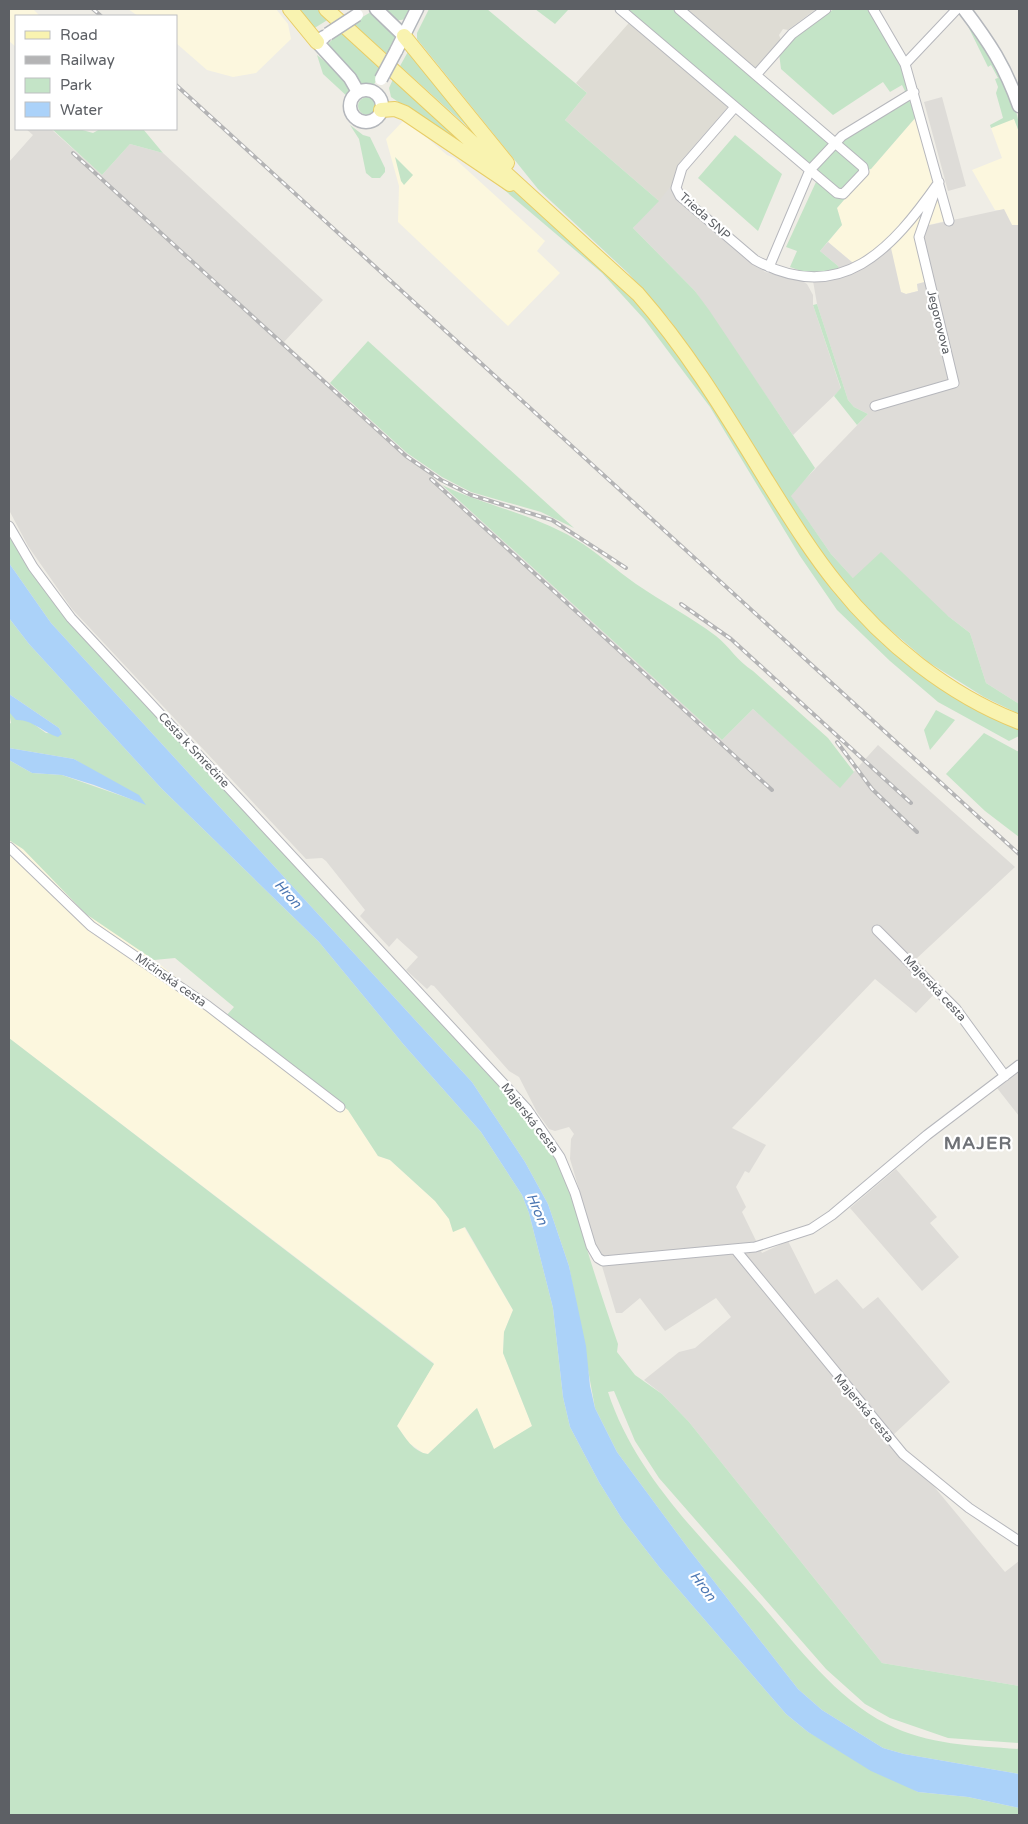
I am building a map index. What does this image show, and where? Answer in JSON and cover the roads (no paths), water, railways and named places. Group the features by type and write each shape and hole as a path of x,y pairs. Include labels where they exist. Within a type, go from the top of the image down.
{"main road":[{"path":"290,9 323,38"},
{"path":"326,9 536,198 626,282 668,329 712,391 813,552 837,584 866,617 903,651 936,676 1017,722"},
{"path":"404,36 536,198"},
{"path":"381,110 396,109 405,113 490,172 536,198"}],"street":[{"path":"376,9 404,36"},
{"path":"378,95 368,90 358,92 352,98 350,105 356,118 364,122 377,118 382,104 378,95 381,79 417,9"},
{"path":"620,9 840,194 864,172 863,167 678,9"},
{"path":"756,75 792,34 826,9"},
{"path":"873,9 905,64 949,221"},
{"path":"905,64 957,9"},
{"path":"964,9 999,57 1008,75 1019,106"},
{"path":"358,92 323,38 362,12"},
{"path":"769,267 810,170 842,136 914,92"},
{"name":"Trieda SNP","path":"735,107 682,168 678,178 677,192 755,260 769,267 798,276 820,278 837,276 854,270 892,240 939,182"},
{"name":"Jegorovova","path":"875,406 954,383 919,236 939,182"},
{"name":"Cesta k Smrečine","path":"9,526 33,567 71,618 393,964"},
{"name":"Mičinská cesta","path":"9,847 91,926 208,1006 340,1107"},
{"name":"Majerská cesta","path":"877,930 956,1008 1005,1076"},
{"name":"Majerská cesta","path":"393,964 503,1082 548,1138 565,1167 591,1246 598,1258 609,1262 761,1246 823,1222 927,1135 1019,1065"},
{"name":"Majerská cesta","path":"735,1249 903,1454 969,1508 1019,1541"}],"water":[{"name":"Hron","path":"9,563 51,623 472,1082 525,1162 548,1204 569,1266 586,1346 590,1386 595,1408 617,1452 688,1548 798,1689 822,1710 883,1748 904,1754 1019,1774 1019,1808 968,1797 918,1792 871,1771 808,1732 786,1714 660,1568 622,1519 599,1482 570,1427 563,1397 553,1308 529,1213 522,1195 481,1132 404,1045 319,942 162,789 29,644 9,618"},
{"path":"9,694 59,728 62,734 58,737 32,724 16,720 9,712"},
{"path":"9,748 74,759 139,795 146,805 62,775 32,773 9,760"}],"railway":[{"path":"93,9 100,15"},
{"path":"178,87 1019,854"},
{"path":"73,153 406,456 441,480 471,495 552,520 626,568"},
{"path":"431,479 772,790"},
{"path":"681,604 731,639 911,803"},
{"path":"837,742 872,789 917,832"}],"district":[{"name":"MAJER","path":"978,1143"}]}
